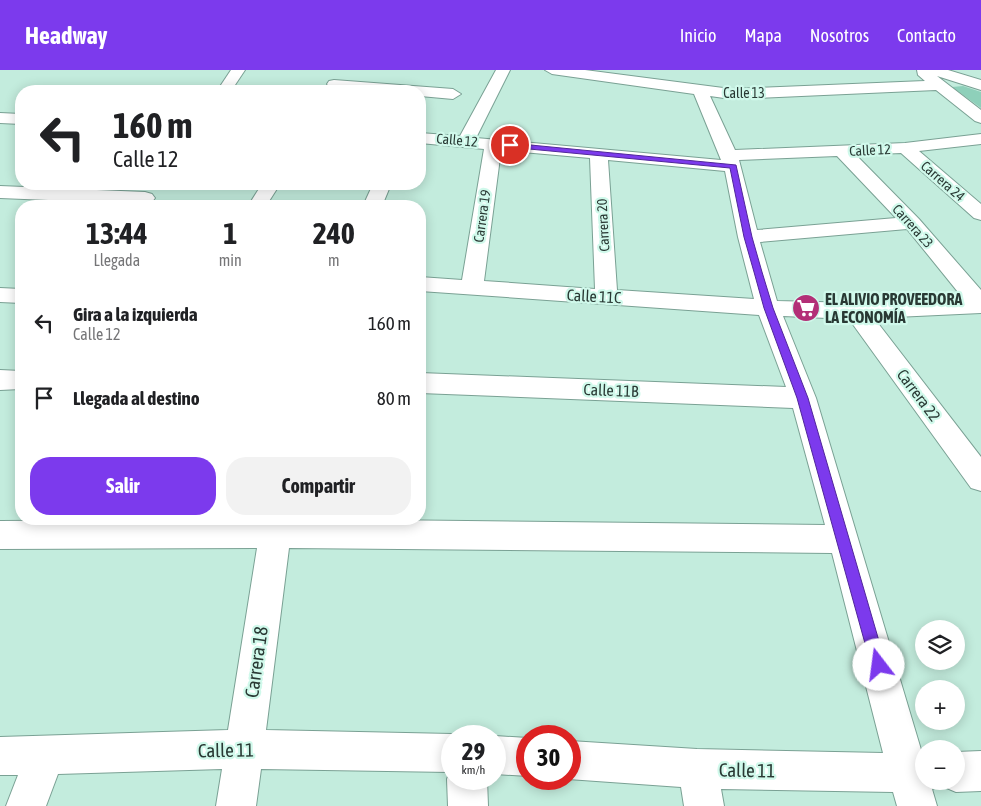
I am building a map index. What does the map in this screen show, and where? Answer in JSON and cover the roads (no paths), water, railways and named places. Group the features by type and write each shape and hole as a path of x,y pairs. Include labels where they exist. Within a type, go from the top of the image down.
{"street":[{"path":"228,85 238,70"},
{"path":"466,141 503,70"},
{"name":"Calle 13","path":"552,70 689,83 731,94 846,90 935,77"},
{"path":"921,70 935,77 981,118"},
{"path":"832,77 846,90"},
{"path":"935,77 981,85"},
{"path":"334,82 364,85"},
{"path":"689,83 732,161 748,237 768,308 803,398 915,781"},
{"path":"426,91 453,94"},
{"path":"0,118 15,119"},
{"name":"Calle 12","path":"426,138 599,155 732,161 842,151 905,148 981,139"},
{"name":"Carrera 19","path":"472,289 492,144"},
{"name":"Carrera 24","path":"905,148 981,214"},
{"name":"Carrera 23","path":"842,151 912,223 981,304"},
{"name":"Carrera 20","path":"599,155 606,296"},
{"path":"0,192 146,196"},
{"path":"748,237 912,223"},
{"name":"Calle 11C","path":"426,285 768,308"},
{"path":"0,295 15,296"},
{"path":"768,308 856,311 981,304"},
{"name":"Carrera 22","path":"856,311 981,479"},
{"path":"0,380 15,380"},
{"name":"Calle 11B","path":"426,383 803,398"},
{"path":"0,535 276,527 844,539"},
{"name":"Carrera 18","path":"236,806 276,527"},
{"name":"Calle 11","path":"0,756 244,750 441,753"},
{"path":"26,806 45,755"},
{"name":"Calle 11","path":"581,761 915,784"},
{"path":"697,768 704,806"},
{"path":"965,772 981,772"},
{"path":"467,790 468,806"}],"place":[{"name":"EL ALIVIO PROVEEDORA LA ECONOMÍA","path":"806,308"}]}
